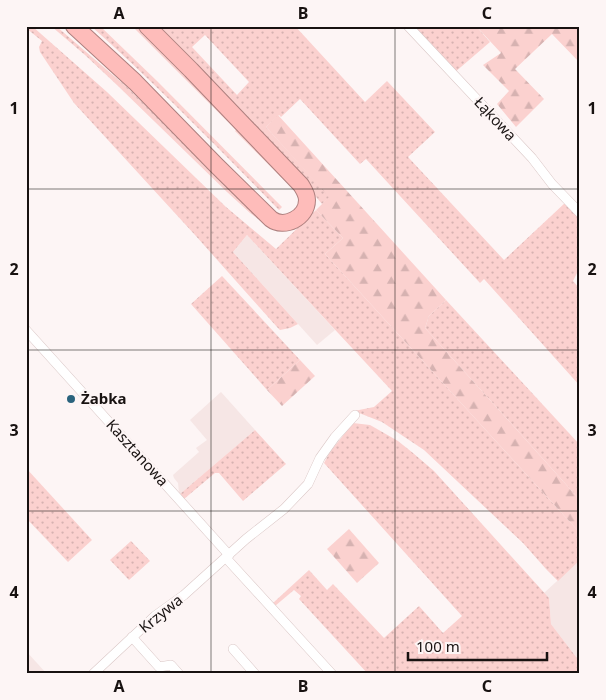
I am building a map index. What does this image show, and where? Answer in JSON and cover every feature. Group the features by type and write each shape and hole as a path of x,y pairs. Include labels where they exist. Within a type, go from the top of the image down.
{"highway":[{"path":"74,26 135,82 275,222 285,224 301,214 307,199 301,185 192,70 147,26"}],"street":[{"name":"Łąkowa","path":"408,26 532,158 552,184 580,213"},
{"name":"Kasztanowa","path":"26,330 332,674"},
{"name":"Krzywa","path":"94,674 155,616 184,595 257,530 284,509 308,484 320,458 335,437 355,415"},
{"path":"132,637 159,667 171,665 179,674"},
{"path":"234,649 255,674"}],"shaded area":[{"path":"247,235 335,330 317,345 233,252"},
{"path":"221,392 255,430 180,494 178,483 173,475 199,452 196,448 207,440 190,420"},
{"path":"580,560 580,662 551,624 549,598 544,593"},
{"path":"26,651 47,674 26,674"}],"green space":[{"path":"26,26 32,26 107,92 226,207 276,249 316,210 343,238 325,254 580,533 580,560 558,581 523,543 424,450 382,422 354,411 374,407 392,391 247,235 233,252 298,324 280,330 74,103 40,52 39,47 42,41"},
{"path":"51,26 56,26 128,88 262,222 227,192 85,55"},
{"path":"91,26 100,26 282,207 279,210 163,93"},
{"path":"132,26 139,26 155,42 290,186 236,130"},
{"path":"156,26 295,26 365,102 387,81 435,132 408,157 504,260 566,202 580,218 580,267 573,281 580,289 580,386 484,279 480,283 366,159 360,164 300,99 281,117 279,115 266,127 330,197 322,204","holes":["205,35 249,82 237,95 192,47"]},
{"path":"410,26 476,26 490,42 454,73"},
{"path":"476,26 580,26 580,63 552,34 515,69 544,99 516,127 497,104 509,91 483,65 501,53"},
{"path":"278,115 446,300 429,316 425,328 580,500 580,533 325,254 343,238 316,210 329,197 266,127"},
{"path":"222,276 300,360 267,390 191,304"},
{"path":"446,300 580,445 580,500 425,328 429,316"},
{"path":"300,360 315,376 282,406 267,390"},
{"path":"353,423 370,425 398,441 434,471 549,598 551,624 580,662 580,674 368,674 299,599 301,596 294,590 275,606 273,603 309,570 327,590 333,584 384,638 419,606 443,633 462,616 324,463 330,452"},
{"path":"255,430 286,464 243,501 219,473 215,473 184,499 180,494"},
{"path":"26,468 92,540 68,562 26,518"},
{"path":"349,529 379,563 357,583 327,549"},
{"path":"131,541 150,561 129,580 110,560"}],"place":[{"name":"Żabka","path":"71,399"}]}
